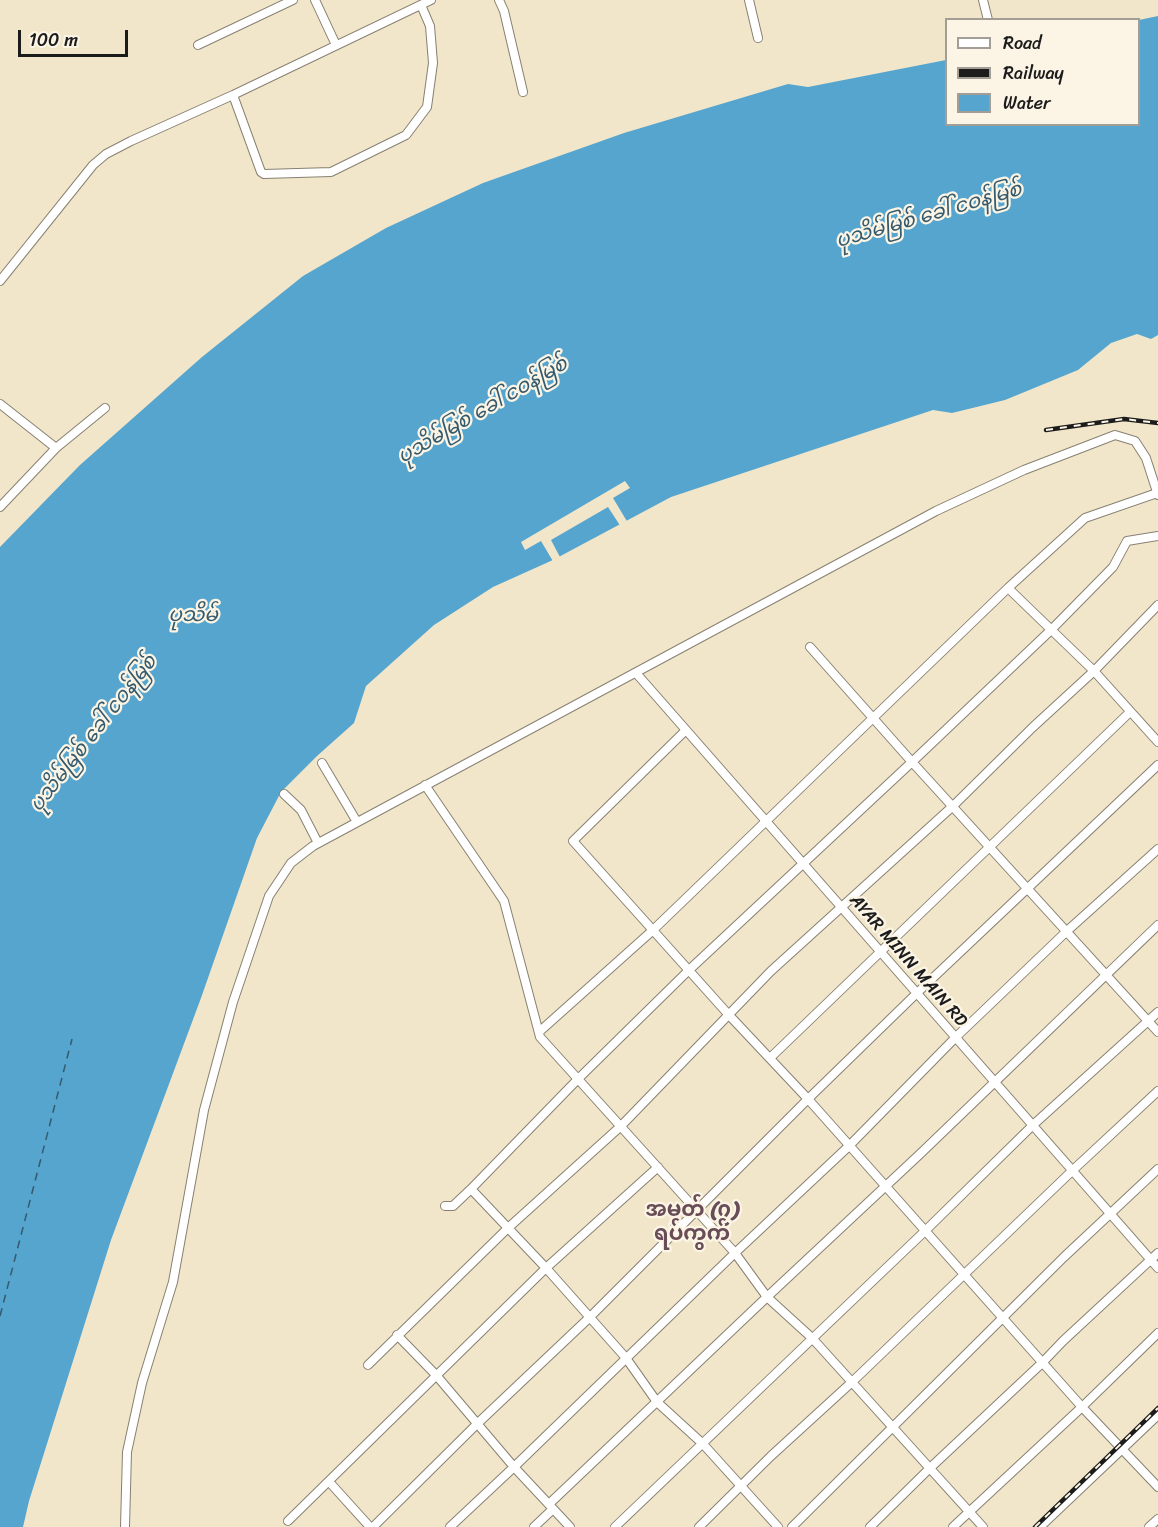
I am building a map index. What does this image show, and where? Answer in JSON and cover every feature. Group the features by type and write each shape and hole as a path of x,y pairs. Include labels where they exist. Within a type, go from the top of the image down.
{"street":[{"path":"198,45 293,0"},
{"path":"315,0 336,45"},
{"path":"0,281 93,165 106,154 431,0"},
{"path":"499,0 504,10 523,93"},
{"path":"749,0 758,38"},
{"path":"983,0 988,18"},
{"path":"233,95 261,172 264,174 331,172 406,135 427,107 434,63 430,26 421,5"},
{"path":"0,404 56,448"},
{"path":"0,507 56,448 105,408"},
{"path":"125,1527 127,1452 142,1383 173,1282 204,1110 233,1002 269,896 291,862 318,843 936,511 1024,470 1115,435 1135,441 1146,458 1158,494 1085,518 1008,588 652,931 539,1032"},
{"path":"445,1206 453,1206 471,1189 689,970 1051,630 1113,567 1127,541 1158,536"},
{"path":"1008,588 1094,671 1158,742"},
{"path":"368,1365 508,1228 621,1126 771,971 953,806 1094,671 1158,604"},
{"path":"810,647 1158,1032"},
{"name":"AYAR MINN MAIN RD","path":"636,673 1158,1268"},
{"path":"770,1058 1130,712"},
{"path":"686,730 573,841 652,931 808,1099 1042,1363 1158,1487"},
{"path":"322,763 357,822"},
{"path":"332,1485 371,1527 590,1317 917,993 1158,765"},
{"path":"425,785 504,901 540,1037 735,1252 767,1296 813,1338 983,1527"},
{"path":"284,794 301,810 318,843"},
{"path":"450,1527 735,1252 849,1146 956,1037 1067,931 1158,849"},
{"path":"534,1527 551,1507 657,1402 1158,925"},
{"path":"615,1527 1033,1125 1158,1012"},
{"path":"699,1527 1158,1090"},
{"path":"288,1521 546,1268 658,1167"},
{"path":"792,1527 1003,1318 1158,1170"},
{"path":"471,1189 546,1268 626,1358 657,1402 703,1444 778,1527"},
{"path":"870,1527 1158,1253"},
{"path":"952,1527 1158,1333"},
{"path":"397,1335 570,1527"},
{"path":"1040,1527 1158,1415"},
{"path":"1149,1527 1158,1519"}],"water":[{"name":"ပုသိမ်","path":"1158,16 1158,335 1151,339 1137,334 1111,343 1078,370 1005,400 952,413 933,410 671,497 553,560 493,587 434,625 366,686 354,723 281,792 257,838 201,998 111,1240 29,1501 23,1527 0,1527 0,547 80,465 202,357 303,276 386,228 483,183 624,133 788,84 808,87 945,60 945,126 1140,126 1140,20"}],"pier":[{"path":"625,481 630,488 613,498 628,523 621,527 608,507 551,540 561,559 554,563 541,541 525,550 521,542"}],"ferry route":[{"path":"0,1316 72,1039"}],"railway":[{"path":"1046,430 1124,419 1158,423"},
{"path":"1035,1527 1158,1408"}],"district":[{"name":"အမှတ် (၇) ရပ်ကွက်","path":"692,1223"}],"water label":[{"name":"ပုသိမ်မြစ် ခေါ် ငဝန်မြစ်","path":"929,216"},
{"name":"ပုသိမ်မြစ် ခေါ် ငဝန်မြစ်","path":"483,411"},
{"name":"ပုသိမ်မြစ် ခေါ် ငဝန်မြစ်","path":"94,734"}]}
